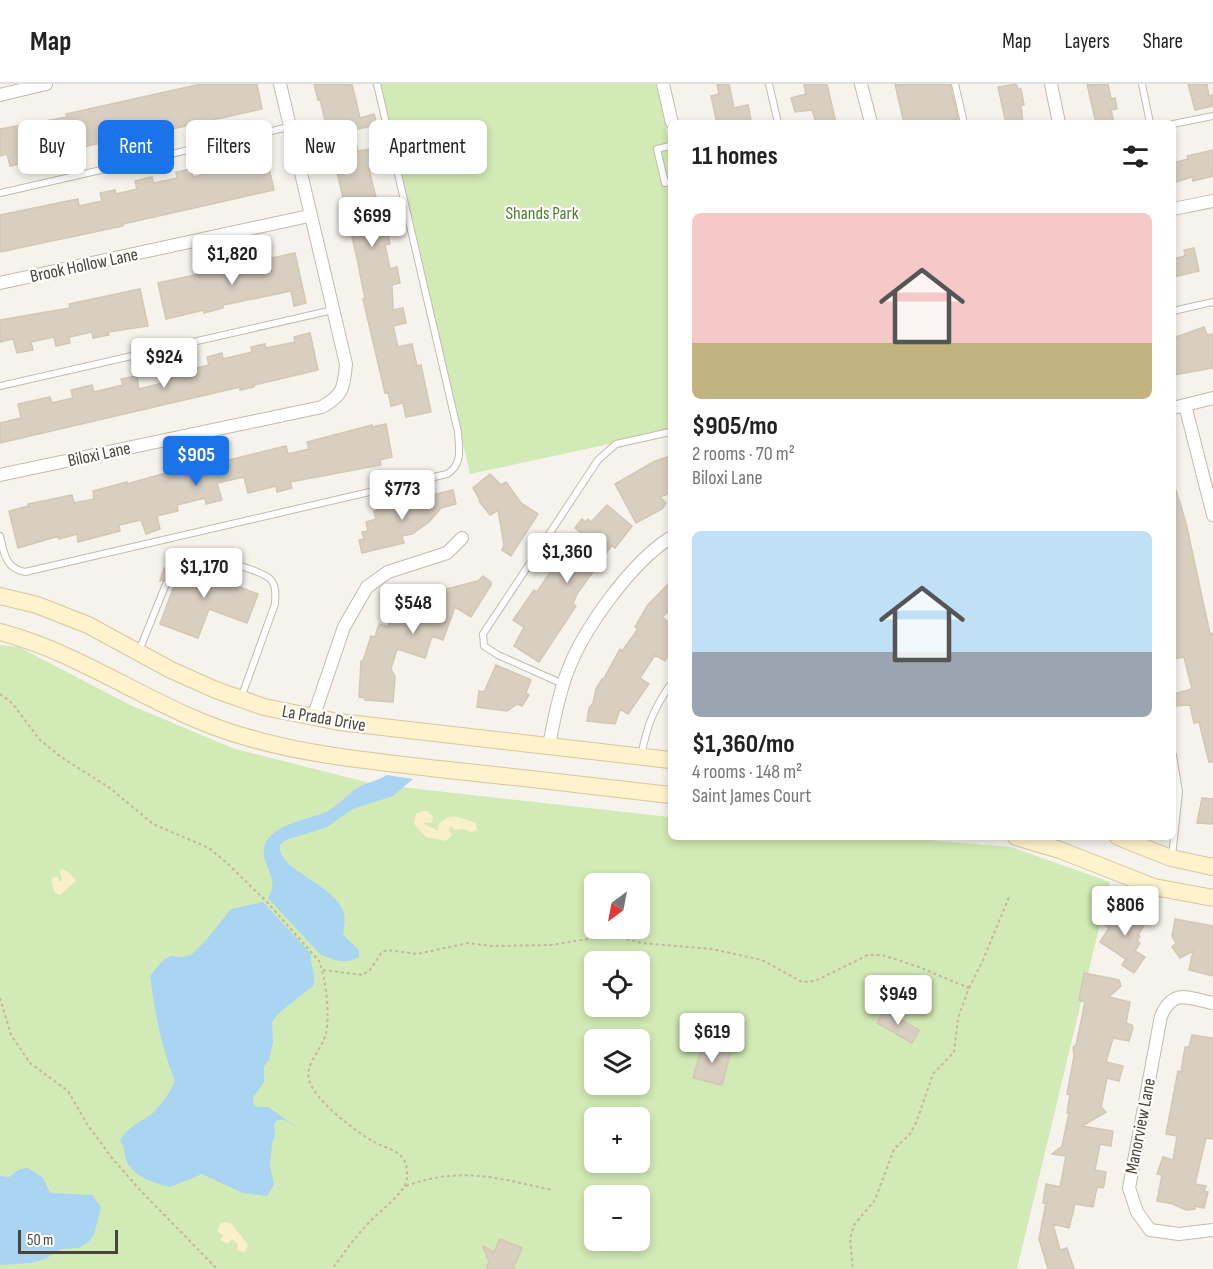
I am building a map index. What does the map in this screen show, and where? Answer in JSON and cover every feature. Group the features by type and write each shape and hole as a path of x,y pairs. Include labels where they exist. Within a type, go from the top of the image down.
{"main road":[{"name":"La Prada Drive","path":"0,596 57,612 94,628 192,680 264,707 313,718 668,760"},
{"name":"La Prada Drive","path":"0,632 68,655 191,717 222,730 271,744 353,759 668,795"},
{"path":"1026,840 1060,850 1154,887 1213,898"},
{"path":"1126,840 1171,858 1213,867"}],"street":[{"path":"0,95 46,84"},
{"path":"280,84 287,120"},
{"path":"663,84 671,120"},
{"path":"861,84 870,120"},
{"path":"1051,84 1058,120"},
{"path":"299,174 333,310"},
{"path":"1176,209 1213,201"},
{"name":"Brook Hollow Lane","path":"0,283 309,216"},
{"name":"Biloxi Lane","path":"0,475 322,407 336,399 344,385 346,364 333,310"},
{"path":"1213,398 1179,406 1213,515"},
{"path":"313,718 344,627 367,587 388,572 447,553 462,538"},
{"path":"549,746 563,684 579,649 604,607 633,570 668,540"},
{"name":"Manorview Lane","path":"1213,1003 1179,996 1167,1002 1161,1016 1129,1188 1137,1212 1150,1230 1179,1234 1213,1230"}],"lane":[{"path":"0,536 5,560 18,570 25,572 447,474 454,469 460,455 458,432 377,84"},
{"path":"769,84 777,120"},
{"path":"955,84 963,120"},
{"path":"1142,84 1149,120"},
{"path":"1176,123 1213,116"},
{"path":"0,193 284,129"},
{"path":"668,146 657,149 665,183 668,182"},
{"path":"1176,310 1213,302"},
{"path":"0,386 333,310"},
{"path":"563,684 498,655 484,646 483,634 597,460 616,444 668,432"},
{"path":"171,571 182,554 191,553 268,576 273,582 276,590 275,604 241,699"},
{"path":"138,652 166,584"},
{"path":"641,756 647,725 668,688"},
{"path":"1176,774 1179,792 1176,817"},
{"path":"1171,858 1173,840"}],"path":[{"path":"0,694 12,703 40,740 61,758 110,788 153,824 209,848 227,863 267,902 319,961 323,970 327,1021 326,1035 312,1062 308,1077 311,1086 319,1097 362,1135 403,1157 407,1170 406,1186"},
{"path":"853,1269 850,1239 854,1225 875,1200 894,1149 910,1134 916,1123 933,1074 954,1052 958,1018 969,988 984,960 1008,897"},
{"path":"323,970 362,975 370,970 382,952 388,950 417,954 468,943 491,946 551,945 612,935 642,943 712,949 762,960 802,982 815,981 868,955 882,955 919,967 969,988"},
{"path":"0,998 11,1035 30,1063 68,1091 87,1124 112,1158 138,1188 218,1269"},
{"path":"332,1269 365,1227 406,1186 429,1177 466,1174 487,1176 552,1190"}],"green space":[{"name":"Shands Park","path":"380,84 656,84 668,136 668,431 470,474 401,174 487,174 487,120 388,120"},
{"path":"0,645 19,647 130,705 235,749 374,784 668,817 668,840 928,840 1011,847 1110,882 1017,1269 0,1269"}],"sand":[{"path":"428,811 433,817 432,823 425,822 424,824 438,831 439,824 452,816 476,823 477,830 471,832 463,829 455,830 450,826 449,830 452,835 446,841 426,837 414,824 416,814"},
{"path":"62,869 70,873 76,881 60,895 55,893 51,879 57,876 62,881 60,871"},
{"path":"231,1223 248,1245 245,1252 237,1250 238,1244 232,1239 228,1244 220,1240 223,1235 217,1232 220,1224"}],"water":[{"path":"387,775 413,779 393,796 353,809 327,827 286,840 280,845 281,854 286,862 329,893 338,901 343,911 345,920 343,935 359,950 359,957 349,961 329,958 319,953 268,898 272,891 272,884 264,858 265,845 269,838 283,827 328,811 357,788"},
{"path":"263,902 311,954 315,978 313,986 280,1012 272,1022 273,1043 269,1060 264,1066 264,1082 254,1096 253,1103 256,1107 268,1107 298,1128 285,1120 277,1120 274,1125 275,1136 270,1166 274,1185 267,1196 243,1193 202,1174 170,1187 157,1184 132,1170 120,1141 127,1131 156,1110 175,1081 159,1030 150,976 163,960 171,956 191,955 231,909"},
{"path":"28,1168 43,1178 50,1193 92,1195 101,1207 94,1235 78,1248 61,1249 45,1259 31,1263 0,1265 0,1176 9,1177 20,1169"}],"building":[{"path":"201,84 257,84 262,109 212,120 186,120 186,126 174,128 174,120 98,120 98,144 86,146 86,120 50,120 67,117 66,114"},
{"path":"314,84 352,84 360,118 374,114 376,120 369,120 369,127 357,129 357,120 325,120 320,99 318,100"},
{"path":"717,84 729,84 734,108 748,105 751,120 716,120 711,96 719,94"},
{"path":"804,84 827,84 835,120 815,120 812,110 795,112 791,98 806,94"},
{"path":"895,84 950,84 958,119 903,120"},
{"path":"1016,84 1018,89 1021,89 1024,105 1021,105 1023,120 1005,120 998,87"},
{"path":"1087,84 1108,84 1111,99 1115,98 1117,109 1111,110 1113,120 1095,120"},
{"path":"1188,84 1207,84 1209,96 1213,95 1213,106 1195,110"},
{"path":"18,126 18,164 10,166 7,154 0,156 0,129"},
{"path":"357,147 358,151 369,149 369,174 380,214 383,213 390,244 385,245 390,269 397,267 400,283 392,285 393,310 403,308 406,323 393,326 398,347 412,344 417,366 421,365 431,412 406,417 403,403 391,406 388,392 385,393 363,299 365,299 337,174 357,174"},
{"path":"1213,150 1213,176 1193,181 1192,177 1176,182 1176,162 1188,159 1187,156"},
{"path":"186,170 186,174 192,174 193,177 207,174 270,174 274,190 0,252 0,215 78,199 79,206 102,201 100,193 115,190 116,194 137,189 135,181 152,177 154,183 177,178 176,172"},
{"path":"1194,248 1199,271 1176,276 1176,258 1185,256 1184,250"},
{"path":"295,253 306,303 294,306 291,291 223,305 223,308 204,313 204,310 166,319 158,283"},
{"path":"140,289 148,326 108,332 109,335 93,338 92,332 69,337 70,343 56,346 54,337 31,342 33,350 17,353 13,339 0,342 0,320 70,308 69,304"},
{"path":"1204,327 1207,335 1213,334 1213,368 1176,374 1176,337"},
{"path":"310,333 318,370 254,385 254,387 240,390 240,387 0,443 0,423 21,418 18,404 50,397 52,403 73,398 71,390 92,385 94,392 123,385 121,379 137,376 139,389 167,382 164,369 180,365 181,372 209,365 207,357 222,353 223,359 252,352 251,347 265,344 266,348 295,342 294,337"},
{"path":"386,424 392,457 380,460 381,465 290,482 292,488 277,492 276,486 248,493 244,477 217,483 222,500 206,504 205,498 177,505 178,511 157,516 160,529 146,534 141,520 119,525 120,531 78,542 77,534 59,539 59,536 18,548 9,511 29,506 28,504 72,495 74,503 94,499 93,491 127,482 127,484 169,472 192,467 192,469 286,446 288,454 309,449 307,442 372,425 372,427"},
{"path":"668,457 668,494 660,497 666,503 662,509 636,523 615,484 655,461"},
{"path":"490,474 501,485 506,482 521,503 538,514 511,556 502,550 504,545 498,510 490,515 479,501 473,488"},
{"path":"453,490 456,504 441,508 429,522 412,534 402,536 404,543 362,553 359,540 364,539 362,532 368,531 366,522 376,519 374,511 398,503 402,518 415,502 424,497"},
{"path":"1176,490 1186,523 1210,634 1213,633 1213,762 1209,762 1199,722 1194,723 1190,705 1176,706 1176,693 1192,689 1184,657 1176,658"},
{"path":"607,505 632,526 615,548 612,545 577,594 573,604 576,606 539,662 514,646 524,627 513,620 534,590 537,592 560,557 570,565 588,539 575,528 582,519 585,522 588,519 591,522"},
{"path":"208,562 222,568 218,579 258,594 247,623 209,609 198,638 160,624 174,586 167,579 160,581 164,568 167,574 172,576 179,573 183,563 205,571"},
{"path":"483,576 491,582 491,585 471,617 455,607 443,640 432,636 425,658 397,649 391,669 395,677 393,702 365,700 359,697 361,661 363,661 371,636 375,637 379,624 388,627 395,606 447,595 446,589 478,581"},
{"path":"668,584 668,612 662,617 668,622 668,656 665,661 655,655 640,678 649,684 628,714 620,709 615,724 587,721 596,689 620,649 622,651 638,629 635,627 647,606"},
{"path":"496,665 531,680 526,693 529,695 522,706 517,704 507,711 477,707 479,691 484,692"},
{"path":"1202,798 1213,799 1213,824 1197,823"},
{"path":"1120,903 1145,924 1138,935 1140,936 1137,941 1140,943 1135,951 1145,957 1134,973 1122,965 1126,959 1100,942 1109,928 1105,925"},
{"path":"1175,919 1213,926 1213,976 1189,970 1193,951 1180,958 1172,947 1176,943 1172,936"},
{"path":"1084,973 1119,980 1121,986 1109,997 1130,1002 1126,1023 1132,1025 1133,1028 1129,1041 1113,1038 1106,1062 1123,1066 1119,1081 1107,1078 1101,1107 1106,1112 1082,1126 1113,1131 1111,1146 1100,1144 1095,1170 1106,1172 1103,1188 1097,1187 1093,1207 1075,1204 1069,1228 1053,1224 1060,1250 1067,1248 1074,1269 1048,1269 1039,1239 1046,1203 1043,1203 1046,1184 1060,1187 1066,1156 1052,1154 1062,1146 1069,1113 1067,1113 1070,1095 1067,1094 1074,1056 1073,1047 1076,1045 1085,1002 1079,1000"},
{"path":"884,1010 919,1030 912,1043 877,1023"},
{"path":"1192,1035 1213,1038 1213,1139 1206,1138 1195,1184 1206,1186 1204,1192 1208,1192 1204,1208 1195,1206 1195,1209 1186,1210 1173,1204 1157,1201 1162,1175 1157,1174 1163,1157 1173,1160 1177,1136 1166,1134 1178,1071 1181,1072 1185,1047 1189,1047"},
{"path":"703,1043 731,1051 722,1085 693,1078"},
{"path":"500,1239 522,1248 513,1269 486,1269 489,1262 483,1246 494,1252"}]}
